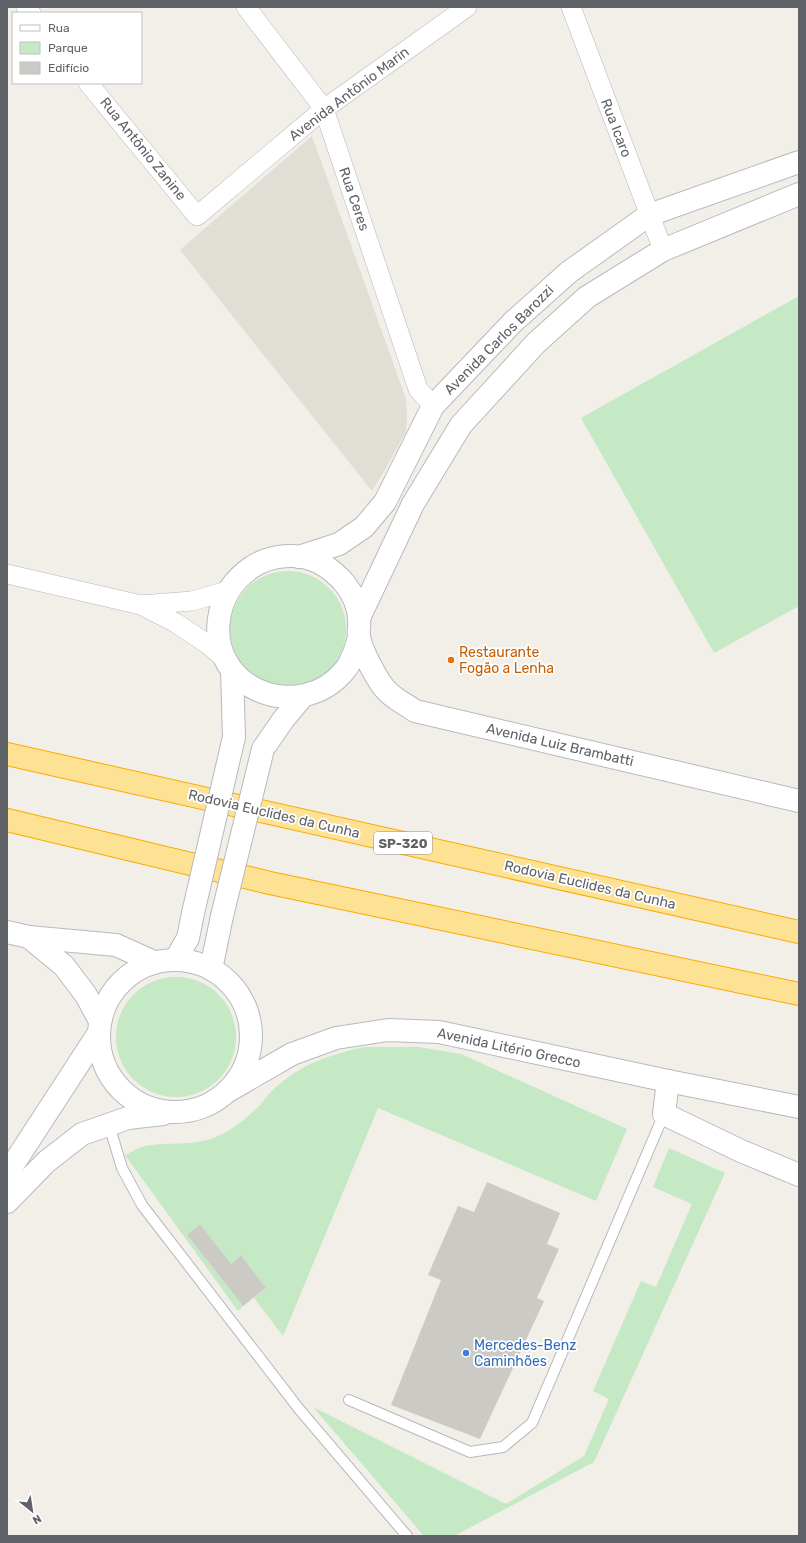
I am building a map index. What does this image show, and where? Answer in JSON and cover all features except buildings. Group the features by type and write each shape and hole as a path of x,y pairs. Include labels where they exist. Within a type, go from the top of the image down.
{"highway":[{"name":"Rodovia Euclides da Cunha","path":"7,754 799,932"},
{"path":"7,820 270,883 799,994"}],"main road":[{"name":"Avenida Carlos Barozzi","path":"299,556 339,544 364,527 385,502 433,406 513,322 569,272 649,215 799,162"},
{"name":"Avenida Carlos Barozzi","path":"359,627 413,504 461,425 536,343 588,297 663,250 799,194"},
{"path":"513,322 536,343"},
{"path":"433,406 461,425"},
{"path":"299,556 316,562 332,571 346,584 355,600 359,627 354,654 346,669 328,685 318,691 302,696 282,697 263,693 246,684 229,664 219,642 218,625 220,608 227,591 240,575 258,563 278,557 299,556"},
{"name":"Avenida Luiz Brambatti","path":"359,627 372,669 388,692 415,711 799,801"},
{"path":"176,960 188,938 234,737 229,664"},
{"path":"212,969 222,916 263,749 302,696"},
{"path":"7,932 29,937 116,945 154,962"},
{"path":"29,937 64,966 86,995 99,1028 100,1054 107,1073 119,1089 135,1102 154,1110 174,1113"},
{"path":"7,1174 99,1028 106,1002 118,985 134,971 154,962 176,960 194,962 212,969 228,980 241,996 249,1015 252,1036 249,1056 241,1075 228,1091 212,1103 194,1110 128,1118 82,1134 46,1162 7,1202"},
{"name":"Avenida Litério Grecco","path":"228,1091 292,1054 336,1038 388,1030 440,1032 668,1081 799,1107"},
{"path":"668,1081 664,1114 741,1152 799,1175"}],"street":[{"name":"Rua Ceres","path":"246,7 324,109 418,389 433,406"},
{"name":"Avenida Antônio Marin","path":"197,216 324,109 467,7"},
{"name":"Rua Icaro","path":"571,7 663,250"},
{"name":"Rua Antônio Zanine","path":"89,84 197,216"},
{"path":"7,574 141,605 176,623 206,643 229,664"},
{"path":"141,605 192,601 227,591"}],"lane":[{"path":"349,1400 470,1452 503,1447 532,1423 664,1114"},
{"path":"109,1125 122,1168 142,1205 299,1409 407,1536"}],"shaded area":[{"path":"312,136 406,399 406,432 372,491 180,250"}],"green space":[{"path":"799,296 799,606 714,653 581,418"},
{"path":"288,571 310,575 320,580 329,588 337,597 342,607 346,629 342,651 337,661 329,670 320,678 310,683 288,687 266,683 256,678 247,670 239,661 234,651 230,629 234,607 239,597 247,588 256,580 266,575"},
{"path":"176,977 199,982 209,987 218,995 226,1004 231,1014 236,1037 231,1060 226,1070 218,1079 209,1087 199,1092 176,1097 153,1092 143,1087 134,1079 126,1070 121,1060 116,1037 121,1014 126,1004 134,995 143,987 153,982"},
{"path":"364,1047 418,1047 461,1054 627,1129 596,1201 378,1108 283,1336 254,1298 266,1288 241,1255 231,1264 200,1224 187,1235 243,1306 238,1311 125,1155 141,1147 150,1145 198,1142 221,1135 247,1117 274,1089 295,1073 327,1057"},
{"path":"669,1148 725,1173 594,1462 454,1536 424,1536 313,1407 506,1504 584,1456 609,1399 593,1391 641,1281 656,1287 692,1204 653,1187"}],"place":[{"name":"Restaurante Fogão a Lenha","path":"451,660"},
{"name":"Mercedes-Benz Caminhões","path":"466,1353"}]}
